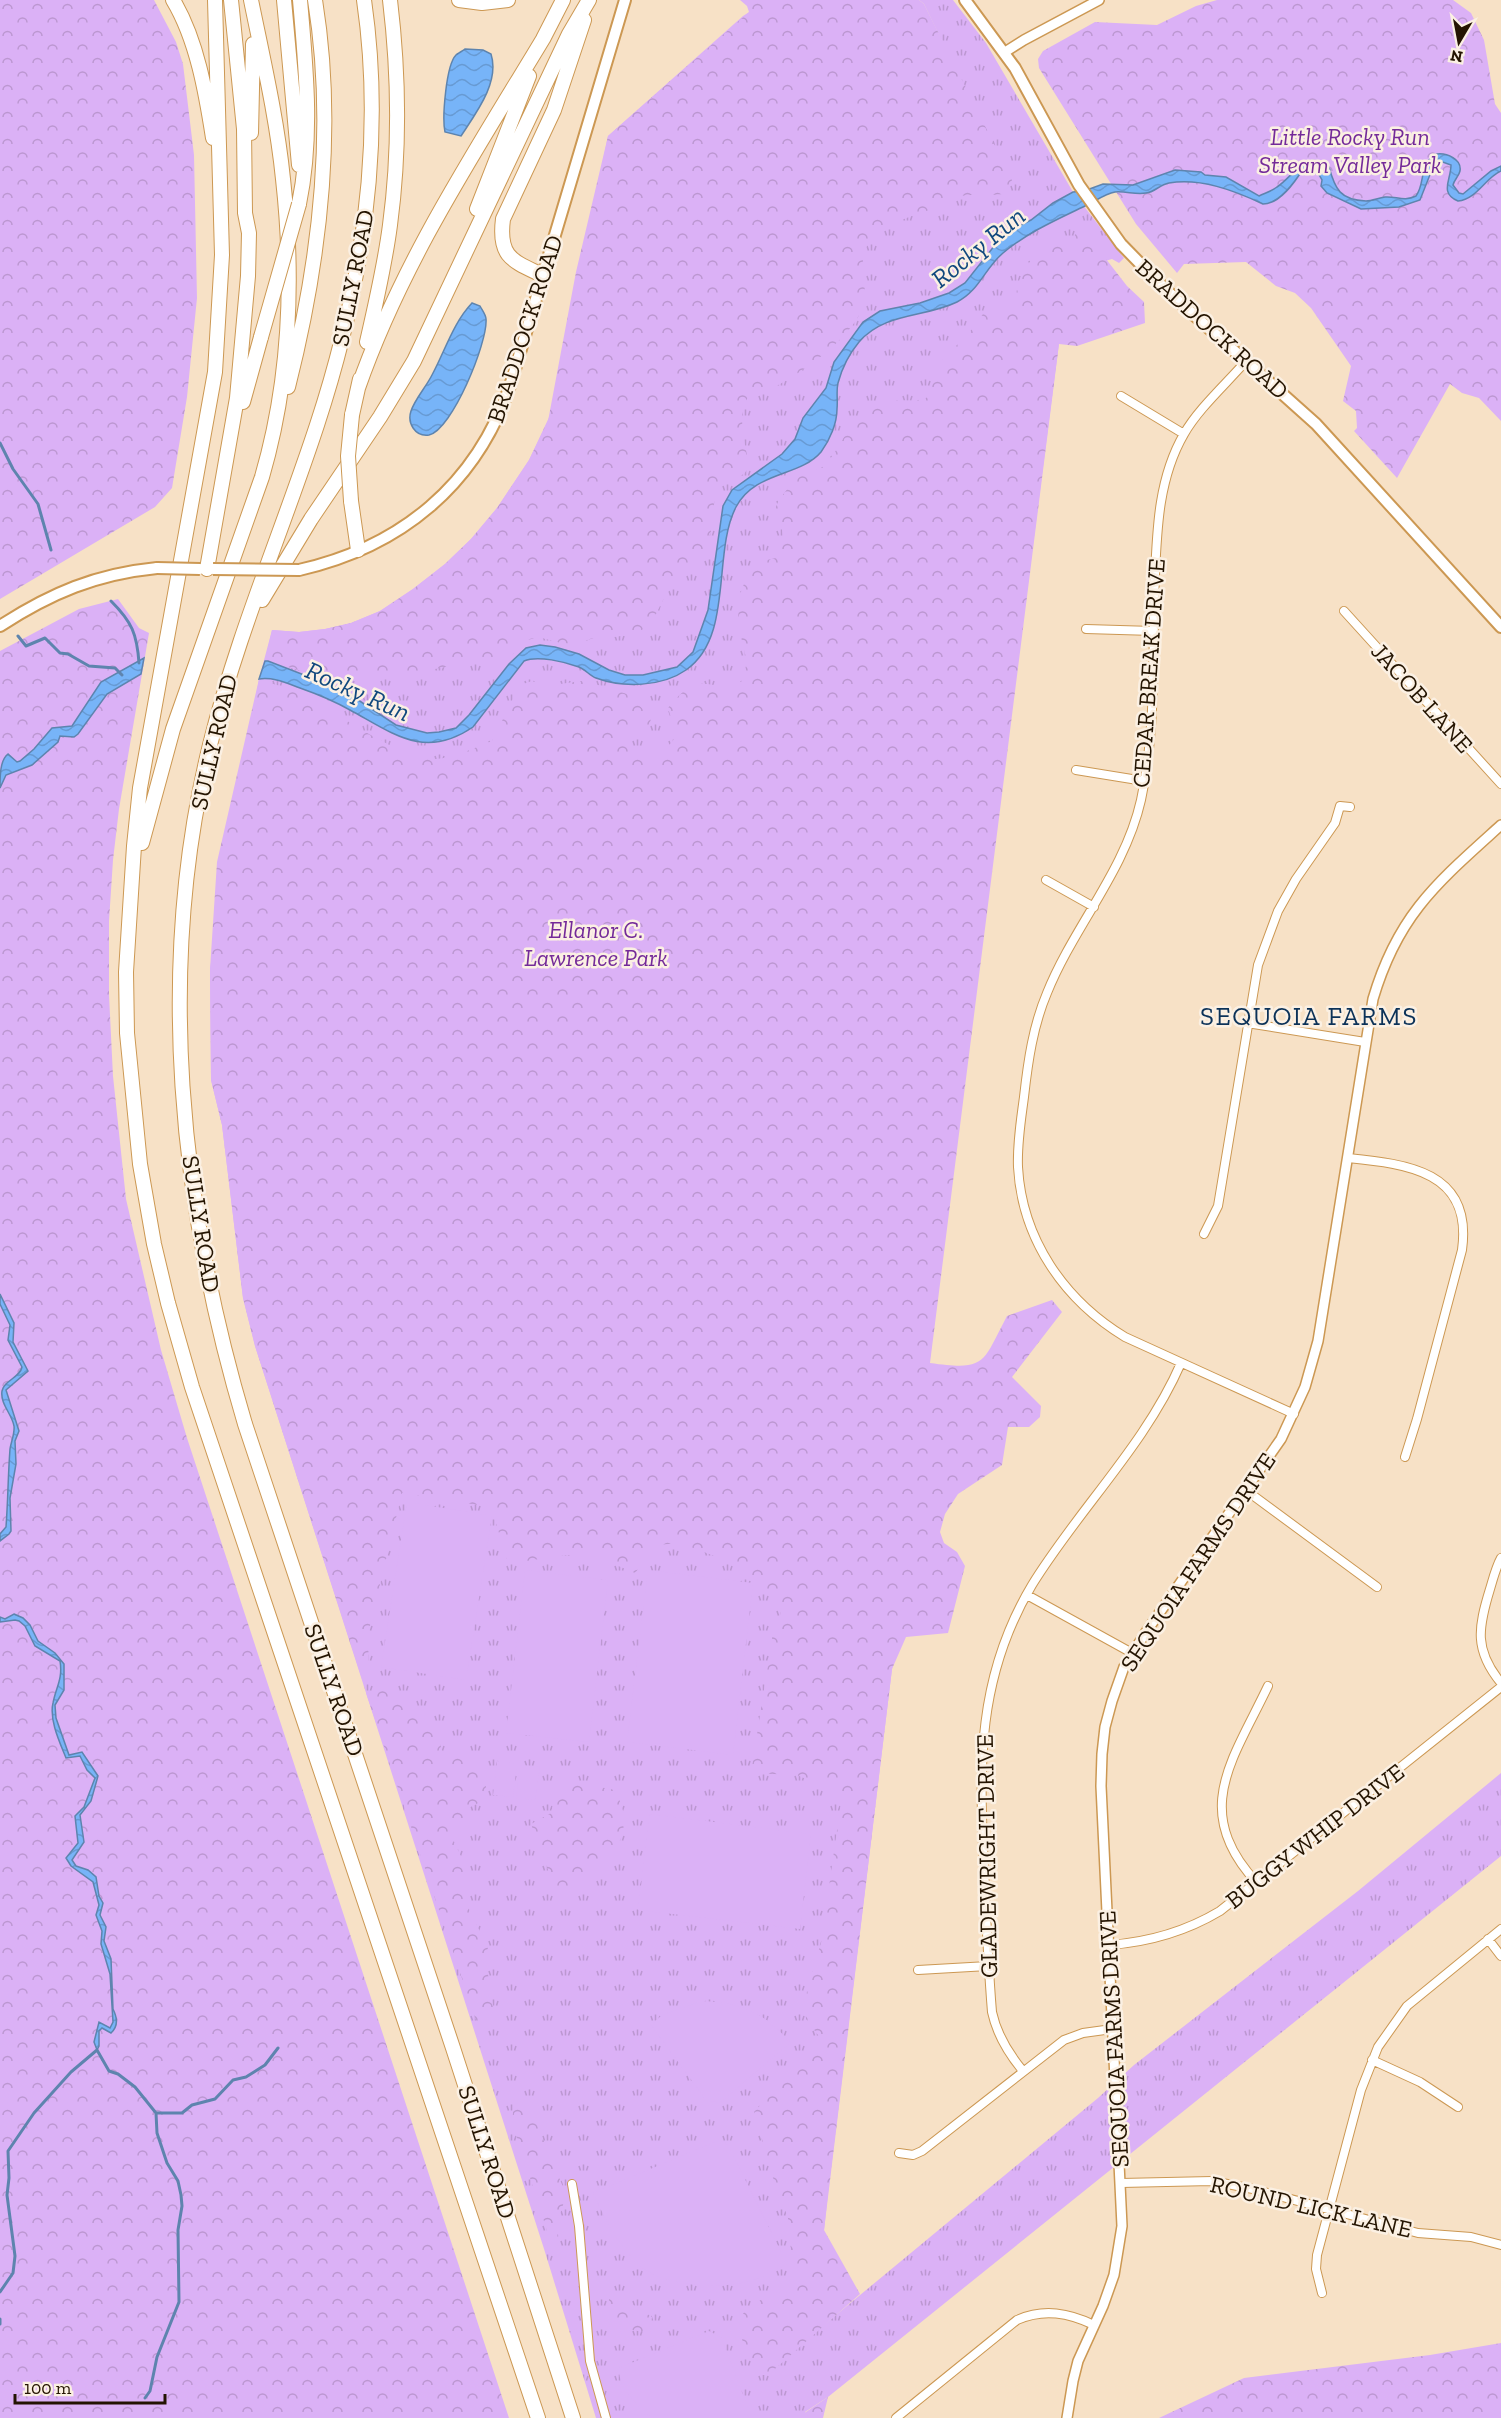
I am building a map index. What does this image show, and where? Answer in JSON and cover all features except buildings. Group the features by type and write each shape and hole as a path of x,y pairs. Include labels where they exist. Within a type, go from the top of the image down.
{"highway":[{"path":"173,0 188,31 203,88 215,156 222,236"},
{"name":"SULLY ROAD","path":"215,0 222,236 220,319 214,380 140,788 129,933 127,1023 133,1106 154,1244 173,1323 211,1444 537,2418"},
{"path":"231,0 244,129 245,213 249,233"},
{"path":"207,569 225,474 244,337 254,51 251,0"},
{"path":"251,0 279,146 288,243 289,302 285,352 268,457"},
{"path":"284,0 303,152"},
{"path":"225,474 299,204 308,93 300,0"},
{"path":"129,933 142,843 163,759 183,696 257,494 297,348 318,232 322,182 325,109 322,50 315,0"},
{"name":"SULLY ROAD","path":"364,0 372,75 372,131 370,184 360,259 342,338 317,426 234,658 209,747 196,813 187,885 180,977 181,1060 187,1137 196,1212 207,1271 220,1332 245,1424 447,2026 573,2418"},
{"path":"358,550 348,456 352,415 384,261 393,196 397,99 390,0"},
{"path":"459,0 482,3 508,0"},
{"path":"358,388 384,319 407,270 543,39 563,0"},
{"path":"234,658 285,559 391,399 434,320 564,45 590,0"},
{"path":"544,276 513,261 507,255 501,235 503,219 554,110 590,0"},
{"path":"434,320 543,39"}],"main road":[{"name":"BRADDOCK ROAD","path":"0,626 63,590 115,574 157,568 299,570 358,550 412,523 453,485 477,456 504,405 625,0"},
{"name":"BRADDOCK ROAD","path":"965,0 1005,52 1038,108 1079,186 1121,244 1152,277 1316,424 1501,627"}],"street":[{"path":"1005,52 1099,0"},
{"name":"CEDAR BREAK DRIVE","path":"1246,361 1184,434 1166,477 1160,502 1149,742 1140,802 1128,840 1094,907 1059,967 1047,991 1036,1023 1029,1056 1019,1137 1021,1190 1029,1222 1040,1251 1066,1289 1102,1323 1125,1337 1294,1414"},
{"path":"1121,396 1184,434"},
{"name":"JACOB LANE","path":"1344,611 1501,784"},
{"path":"1086,629 1153,631"},
{"path":"1076,770 1144,781"},
{"path":"1204,1234 1218,1206 1258,965 1274,920 1296,879 1335,824 1340,806 1350,807"},
{"name":"SEQUOIA FARMS DRIVE","path":"1067,2418 1075,2371 1109,2291 1118,2256 1122,2226 1101,1786 1102,1754 1112,1701 1132,1653 1247,1491 1281,1439 1294,1414 1318,1341 1365,1042 1379,977 1387,958 1407,920 1438,882 1501,825"},
{"path":"1046,880 1094,907"},
{"path":"1247,1023 1365,1042"},
{"path":"1348,1158 1412,1167 1430,1175 1448,1190 1456,1202 1463,1223 1462,1250 1405,1457"},
{"name":"GLADEWRIGHT DRIVE","path":"1023,2071 1007,2051 995,2026 988,1966 980,1774 989,1694 996,1669 1027,1595 1042,1569 1162,1402 1181,1363"},
{"path":"1247,1491 1377,1587"},
{"path":"1501,1558 1483,1612 1480,1632 1481,1649 1487,1664 1501,1685"},
{"path":"1027,1595 1132,1653"},
{"name":"BUGGY WHIP DRIVE","path":"1109,1945 1147,1941 1186,1929 1220,1911 1501,1685"},
{"path":"1257,1882 1243,1867 1229,1845 1223,1824 1221,1801 1227,1772 1268,1686"},
{"path":"1322,2293 1316,2262 1361,2090 1372,2060 1386,2032 1407,2006 1501,1929"},
{"path":"1488,1940 1501,1956"},
{"path":"918,1970 988,1966"},
{"path":"899,2153 913,2155 922,2151 1064,2040 1083,2033 1112,2029"},
{"path":"1372,2060 1420,2082 1458,2107"},
{"name":"ROUND LICK LANE","path":"1121,2183 1212,2181 1418,2233 1471,2238 1501,2245"},
{"path":"572,2184 579,2226 590,2361 606,2418"},
{"path":"896,2418 1017,2320 1046,2312 1074,2316 1094,2325"}],"green space":[{"path":"0,0 154,0 176,42 183,64 194,155 197,298 187,397 172,488 155,507 0,599"},
{"path":"740,0 919,0 924,4 1012,180 1008,189 1003,194 957,197 885,228 869,243 863,257 865,295 859,315 839,341 810,365 769,390 751,393 746,401 742,419 749,467 744,474 724,483 717,494 712,511 711,531 705,550 696,563 666,594 652,622 638,633 615,637 603,635 575,644 538,637 521,642 513,654 501,663 484,665 470,662 420,672 332,679 265,661 272,630 299,632 325,629 351,623 380,611 445,564 471,539 497,508 529,460 548,421 576,272 608,136 749,12 747,6"},
{"name":"Ellanor C. Lawrence Park","path":"919,0 953,0 986,43 1073,192 1124,258 1119,263 1112,259 1088,266 1059,343 965,1072 828,2193 813,2334 1098,2098 1134,2065 1358,1891 1501,1773 1501,1856 828,2397 805,2412 805,2418 596,2418 255,1346 243,1298 222,1125 211,1080 210,969 259,679 272,630 299,632 325,629 351,623 380,611 445,564 471,539 497,508 529,460 552,411 608,136 743,16 765,2 942,41 924,4"},
{"name":"Little Rocky Run Stream Valley Park","path":"1217,0 1453,0 1471,13 1484,40 1495,104 1501,113 1501,421 1479,398 1462,393 1450,384 1397,478 1354,431 1357,428 1356,411 1343,401 1351,366 1311,308 1295,293 1276,286 1246,262 1184,264 1177,273 1136,224 1039,68 1038,59 1043,51 1095,22 1157,25 1196,6"},
{"path":"1078,223 1127,286 1144,302 1145,323 1077,346 1059,344 930,1363 963,1366 973,1364 987,1354 1007,1316 1052,1300 1062,1312 1012,1377 1041,1406 1040,1417 1029,1427 1008,1427 1002,1465 958,1494 945,1514 940,1532 944,1543 957,1552 965,1566 948,1633 906,1637 892,1669 824,2230 860,2294 768,2375 757,2375 741,2336 739,2325 741,2318 752,2305 794,2284 788,2218 772,2175 754,2112 821,2039 806,2019 805,2004 808,1985 821,1943 842,1795 797,1775 751,1773 773,1632 781,1613 759,1580 733,1563 680,1543 657,1545 635,1573 592,1555 567,1555 526,1561 507,1559 491,1507 402,1493 369,1630 368,1668 362,1679 255,1346 243,1298 222,1125 211,1080 210,969 217,862 259,679 302,694 388,744 421,757 435,759 450,757 492,741 520,685 532,681 546,686 581,681 630,695 651,718 649,728 641,732 634,731 629,737 633,746 639,752 654,754 669,745 678,731 668,708 680,694 700,684 724,686 742,681 747,662 738,624 739,597 747,576 758,562 776,558 784,543 781,523 775,521 776,507 784,493 802,475 826,464 853,423 866,410 883,402 928,397 937,366 974,327 985,311 1006,306 1016,298 1019,281 1027,265 1045,246 1052,241 1060,242 1071,251"},
{"path":"118,599 139,628 149,633 119,809 109,921 109,995 113,1076 126,1199 161,1350 187,1438 509,2418 0,2418 0,651 79,609"},
{"path":"407,1502 492,1516 466,1680 381,1667"},
{"path":"525,1570 608,1580 589,1742 506,1733"},
{"path":"648,1570 753,1583 733,1755 627,1742"},
{"path":"381,1689 416,1709 430,1722 439,1737 443,1758 461,1753 488,1773 484,1800 461,1812 467,1823 451,1835 464,1863 465,1901 488,1948 485,1955 495,2020 493,2027 477,2023 366,1693"},
{"path":"497,1761 517,1764 513,1797 493,1795"},
{"path":"520,1765 540,1767 535,1800 516,1798"},
{"path":"559,1779 615,1790 624,1817 620,1841 606,1863 587,1881 566,1892 554,1886 531,1824 551,1813"},
{"path":"650,1814 811,1834 800,1929 638,1910"},
{"path":"702,2001 728,2004 751,2011 772,2024 790,2043 720,2103 706,2100 651,2025 662,2015"},
{"path":"519,2098 526,2100 530,2108 563,2187 565,2199 557,2223 559,2245 552,2246 512,2122 514,2103"},
{"path":"717,2141 723,2141 728,2145 787,2264 751,2281 721,2285 676,2282 650,2273 632,2258 619,2241 593,2193"},
{"path":"610,2294 616,2294 652,2317 650,2330 634,2330 609,2319 607,2312"},
{"path":"709,2331 721,2337 752,2418 652,2418 625,2390 619,2368"},
{"path":"1501,2343 1501,2418 1159,2418 1244,2378 1430,2355"},
{"path":"828,2397 823,2418 797,2418"}],"water":[{"path":"465,49 483,50 491,54 493,65 485,97 461,136 445,132 444,125 447,80 450,69 456,55"},
{"name":"Rocky Run","path":"1437,154 1449,156 1459,163 1460,171 1453,185 1459,193 1463,194 1491,171 1501,166 1501,171 1476,192 1458,201 1452,198 1447,190 1451,165 1440,161 1435,162 1420,200 1399,207 1361,209 1327,193 1321,186 1322,180 1318,173 1303,169 1281,196 1263,204 1229,190 1193,182 1169,183 1146,193 1111,193 1044,226 1013,245 997,259 971,292 957,302 893,320 869,332 855,347 842,372 837,386 836,420 821,452 802,466 754,487 744,495 736,507 729,526 717,616 711,637 701,655 686,670 676,676 654,683 618,683 596,678 581,668 566,663 530,659 524,661 473,727 456,737 440,742 410,740 313,693 280,681 259,679 265,661 268,661 343,690 396,725 427,733 456,728 509,664 526,648 540,645 555,647 579,654 609,670 625,675 643,675 677,667 693,652 708,610 723,506 732,490 782,454 795,439 803,418 826,388 834,362 863,322 880,311 920,303 949,293 965,283 995,245 1011,230 1031,220 1053,203 1073,192 1084,191 1103,184 1133,185 1175,170 1226,177 1259,196 1277,187 1307,162 1314,161 1329,167 1336,187 1344,196 1366,201 1385,197 1408,199 1416,196 1427,163"},
{"path":"472,303 480,306 486,319 475,364 448,418 438,430 429,435 420,434 411,424 411,411 432,375 454,328"},
{"path":"144,658 141,674 107,694 78,734 74,737 60,736 58,742 32,765 6,775 0,788 2,764 8,754 17,762 20,761 52,728 72,726 101,682"},
{"path":"0,1294 14,1323 13,1342 28,1371 6,1390 19,1431 15,1441 16,1464 10,1498 11,1531 0,1541 0,1534 6,1527 10,1449 14,1429 2,1391 22,1367 8,1340 10,1325 0,1304"},
{"path":"14,1614 23,1618 30,1625 38,1641 55,1653 64,1664 64,1690 55,1705 56,1718 69,1755 82,1752 98,1776 91,1801 80,1815 84,1842 72,1860 76,1866 88,1870 96,1877 99,1896 103,1903 100,1915 106,1927 104,1941 111,1959 113,2009 116,2024 111,2033 102,2028 99,2031 97,2050 94,2042 99,2022 110,2028 113,2022 110,1974 101,1944 102,1931 96,1915 99,1905 93,1882 71,1866 66,1858 78,1843 75,1816 84,1807 95,1778 87,1770 80,1756 66,1758 56,1731 52,1710 60,1678 60,1661 35,1646 25,1626 19,1621 0,1622 0,1617 5,1619"}],"waterway":[{"path":"0,443 13,469 38,504 51,550"},
{"path":"111,601 129,622 137,644 139,663"},
{"path":"18,636 26,646 45,638 60,653 68,654 89,666 115,668 122,675"},
{"path":"156,2113 182,2113 192,2105 215,2099 233,2080 246,2077 265,2065 278,2048"},
{"path":"0,2292 13,2273 15,2256 7,2195 8,2151 34,2113 71,2072 97,2050 109,2071 118,2074 135,2087 156,2113 157,2133 167,2163 178,2181 181,2195 182,2206 178,2230 179,2302 157,2357 150,2391 145,2398"},
{"path":"0,2319 0,2324"}],"district":[{"name":"SEQUOIA FARMS","path":"1309,1016"}]}
